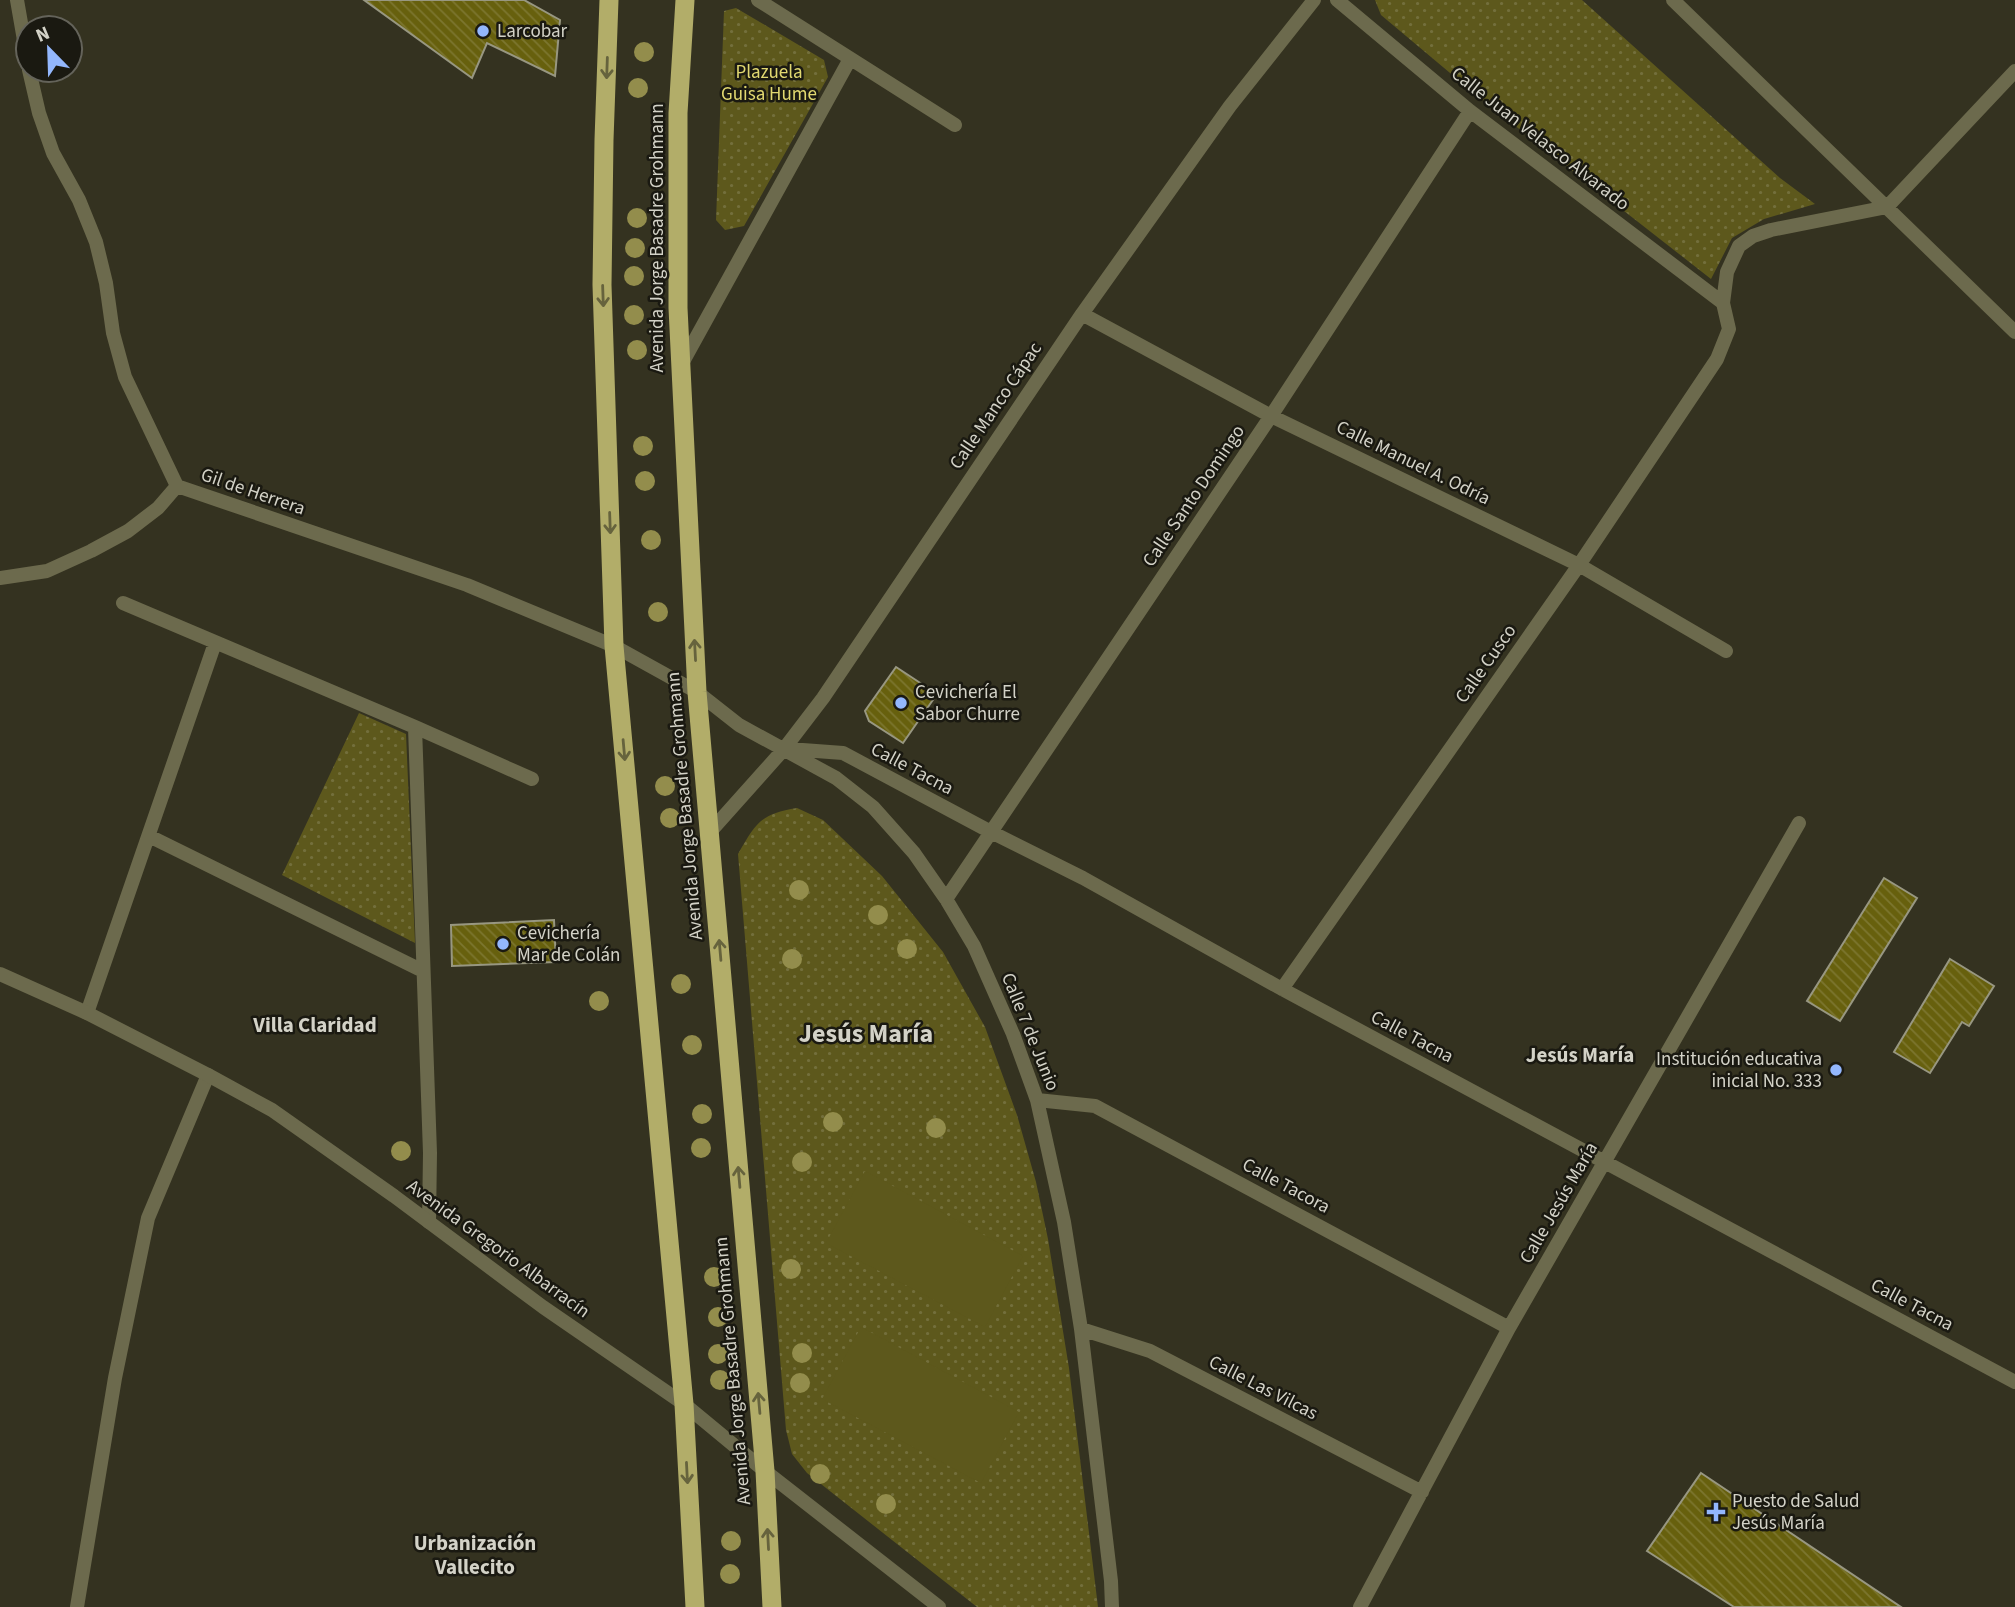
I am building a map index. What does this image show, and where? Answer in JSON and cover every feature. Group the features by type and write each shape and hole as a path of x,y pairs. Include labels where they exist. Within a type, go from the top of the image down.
{"highway":[{"path":"609,0 602,285 614,646 684,1405 695,1607"},
{"name":"Avenida Jorge Basadre Grohmann","path":"685,0 678,113 678,308 697,692 765,1471 772,1607"}],"street":[{"path":"758,0 955,125"},
{"name":"Calle Manco Cápac","path":"709,833 784,749 823,698 1082,314 1230,106 1314,0"},
{"name":"Calle Juan Velasco Alvarado","path":"1337,0 1471,111 1723,303"},
{"path":"1673,0 2015,332"},
{"path":"680,368 850,59"},
{"path":"1886,207 2015,71"},
{"name":"Gil de Herrera","path":"32,84 53,153 79,200 96,242 106,283 113,333 125,377 177,486 467,586 614,646"},
{"name":"Calle Santo Domingo","path":"946,899 1271,416 1471,111"},
{"name":"Calle Cusco","path":"1282,989 1579,565 1717,359 1729,329 1723,303 1727,272 1739,246 1753,236 1771,230 1886,207"},
{"name":"Calle Manuel A. Odría","path":"1082,314 1271,416 1579,565 1726,651"},
{"path":"0,578 47,572 91,551 128,531 158,508 177,486"},
{"path":"122,603 532,779"},
{"path":"87,1013 215,643"},
{"name":"Calle 7 de Junio","path":"614,646 697,692 739,725 835,778 873,807 914,853 974,946 1013,1034 1037,1100 1064,1222 1081,1329 1112,1607"},
{"path":"415,727 430,1153 429,1222"},
{"name":"Calle Tacna","path":"784,749 843,753 1083,878 1282,989 2015,1382"},
{"name":"Calle Jesús María","path":"1360,1607 1509,1328 1799,823"},
{"path":"149,836 423,971"},
{"name":"Avenida Gregorio Albarracín","path":"0,974 87,1013 272,1110 542,1307 684,1405 939,1607"},
{"path":"77,1607 115,1378 148,1219 208,1075"},
{"name":"Calle Tacora","path":"1037,1100 1095,1106 1509,1328"},
{"name":"Calle Las Vilcas","path":"1081,1329 1150,1351 1422,1492"}],"green space":[{"path":"1375,0 1582,0 1780,178 1815,204 1764,219 1732,238 1711,279 1481,99 1381,15"},
{"name":"Plazuela Guisa Hume","path":"736,8 824,60 828,77 744,226 725,230 716,220 724,11"},
{"path":"359,713 406,734 415,943 282,875"},
{"path":"797,808 823,820 882,876 943,952 985,1027 1017,1115 1036,1182 1048,1239 1069,1368 1098,1607 977,1607 807,1473 792,1454 786,1430 738,854 760,822 775,813"},
{"path":"865,1171 1023,1256 985,1327 826,1243"},
{"path":"861,1327 1019,1412 981,1483 822,1399"}],"building":[{"name":"Larcobar","path":"364,0 524,0 560,20 555,76 487,43 472,78"},
{"name":"Cevichería El Sabor Churre","path":"896,667 937,694 903,743 869,721 865,711"},
{"path":"1884,878 1917,898 1840,1021 1807,1001"},
{"name":"Cevichería Mar de Colán","path":"554,920 556,962 452,966 451,925"},
{"path":"1950,959 1994,986 1969,1026 1962,1022 1930,1073 1894,1052"},
{"name":"Puesto de Salud Jesús María","path":"1701,1473 1901,1607 1734,1607 1647,1551"}],"place":[{"name":"Larcobar","path":"483,31"},
{"name":"Cevichería El Sabor Churre","path":"901,703"},
{"name":"Cevichería Mar de Colán","path":"503,944"},
{"name":"Institución educativa inicial No. 333","path":"1836,1070"},
{"name":"Puesto de Salud Jesús María","path":"1716,1512"}],"district":[{"name":"Villa Claridad","path":"315,1025"},
{"name":"Jesús María","path":"866,1033"},
{"name":"Jesús María","path":"1580,1055"},
{"name":"Urbanización Vallecito","path":"475,1555"}]}
